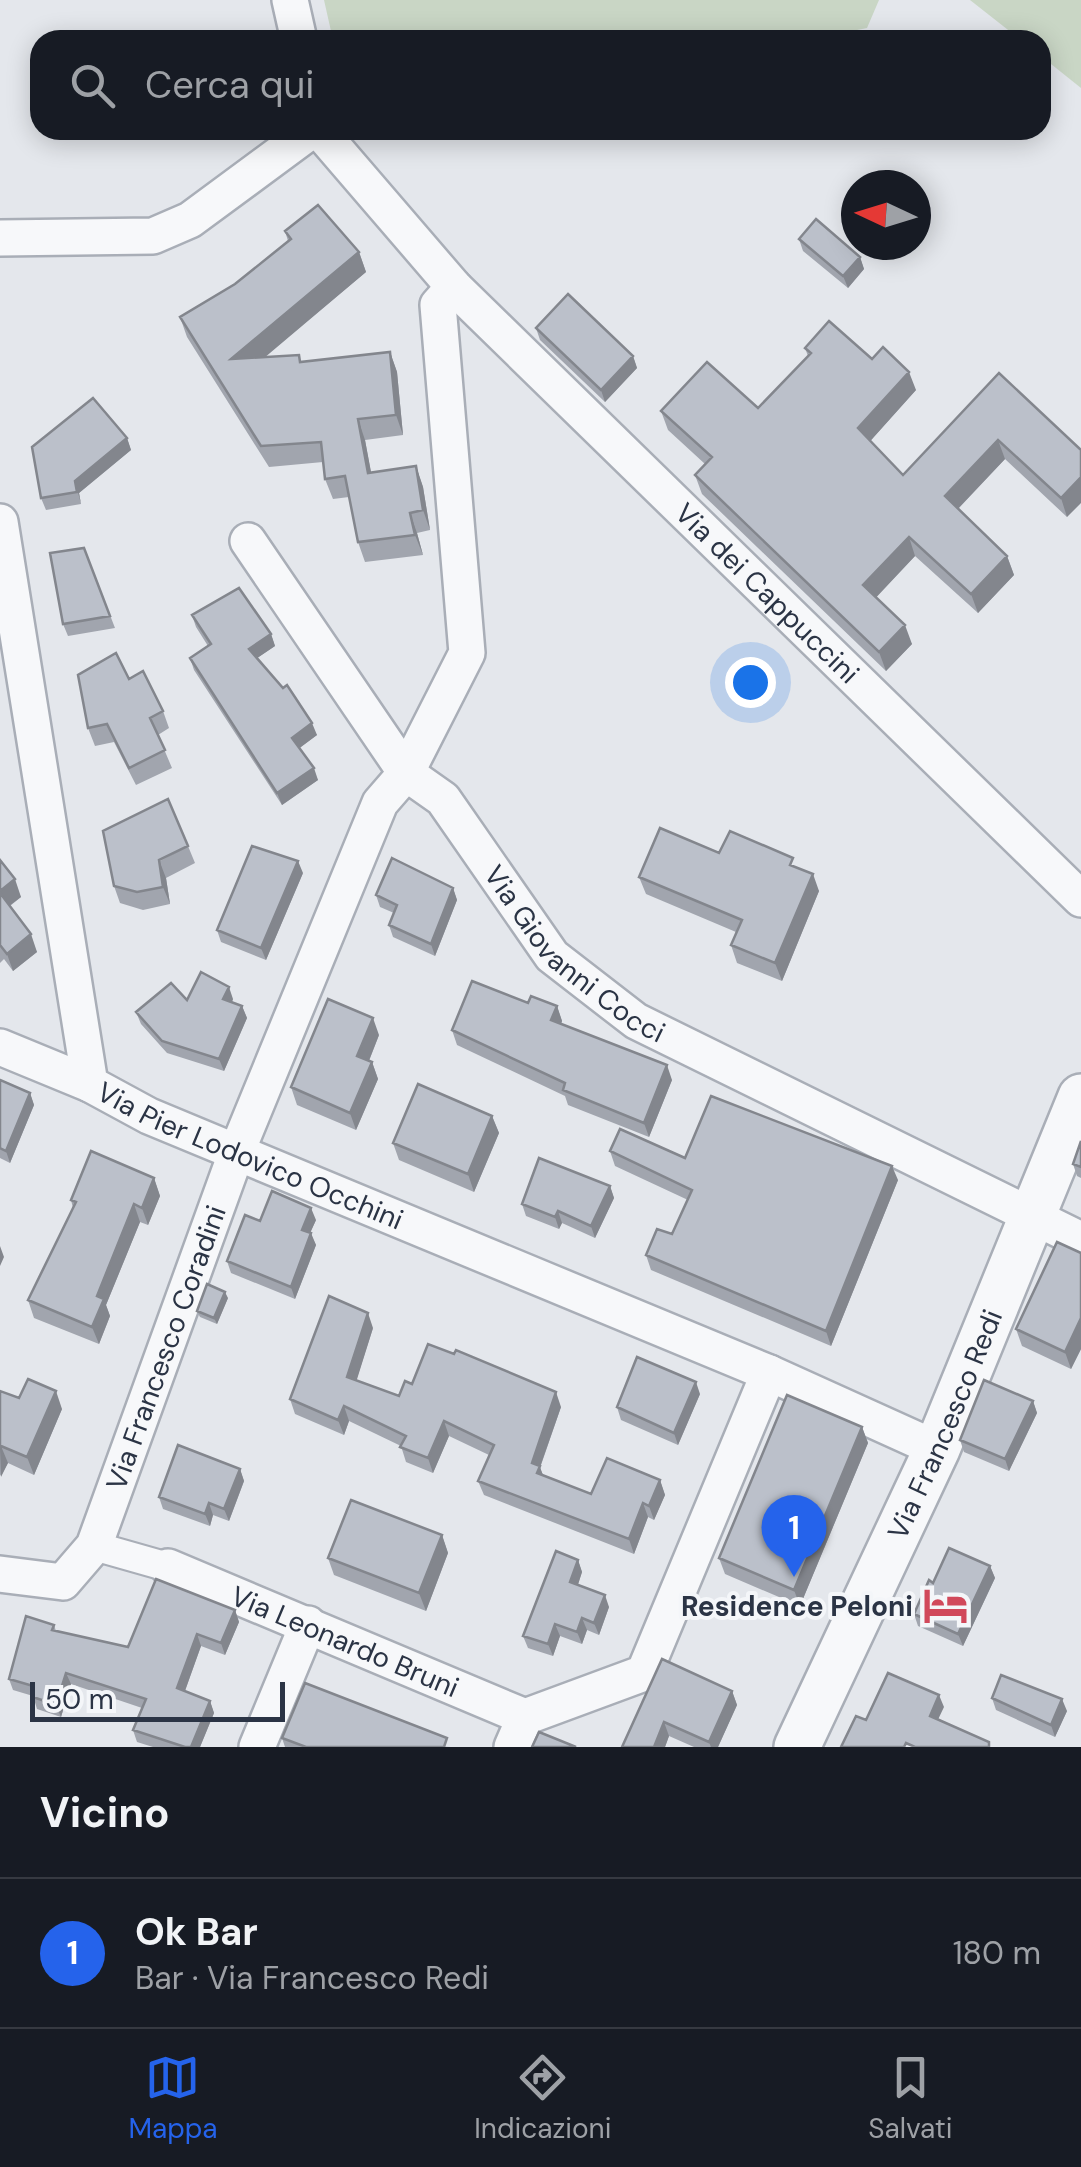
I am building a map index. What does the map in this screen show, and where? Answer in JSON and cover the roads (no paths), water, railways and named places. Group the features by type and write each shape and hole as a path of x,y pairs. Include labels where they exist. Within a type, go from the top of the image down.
{"street":[{"path":"290,0 297,30"},
{"path":"0,238 154,236 190,220 302,140"},
{"name":"Via dei Cappuccini","path":"325,140 454,287 1081,899"},
{"path":"406,774 467,653 438,304 454,287"},
{"name":"Via Pier Lodovico Occhini","path":"0,522 90,1084 148,1116 770,1374 937,1450"},
{"name":"Via Giovanni Cocci","path":"248,541 406,774 443,799 552,956 636,1021 1081,1240"},
{"name":"Via Francesco Coradini","path":"0,1574 63,1582 94,1546 237,1151 380,804 406,774"},
{"path":"0,1046 90,1084"},
{"name":"Via Francesco Redi","path":"797,1747 937,1450 1081,1097"},
{"path":"519,1732 644,1673 770,1374"},
{"path":"94,1546 168,1567"},
{"name":"Via Leonardo Bruni","path":"168,1567 308,1624 519,1732"},
{"path":"256,1747 308,1624"}],"place":[{"name":"Ok Bar","path":"794,1577"},
{"name":"Residence Peloni","path":"946,1606"}]}
